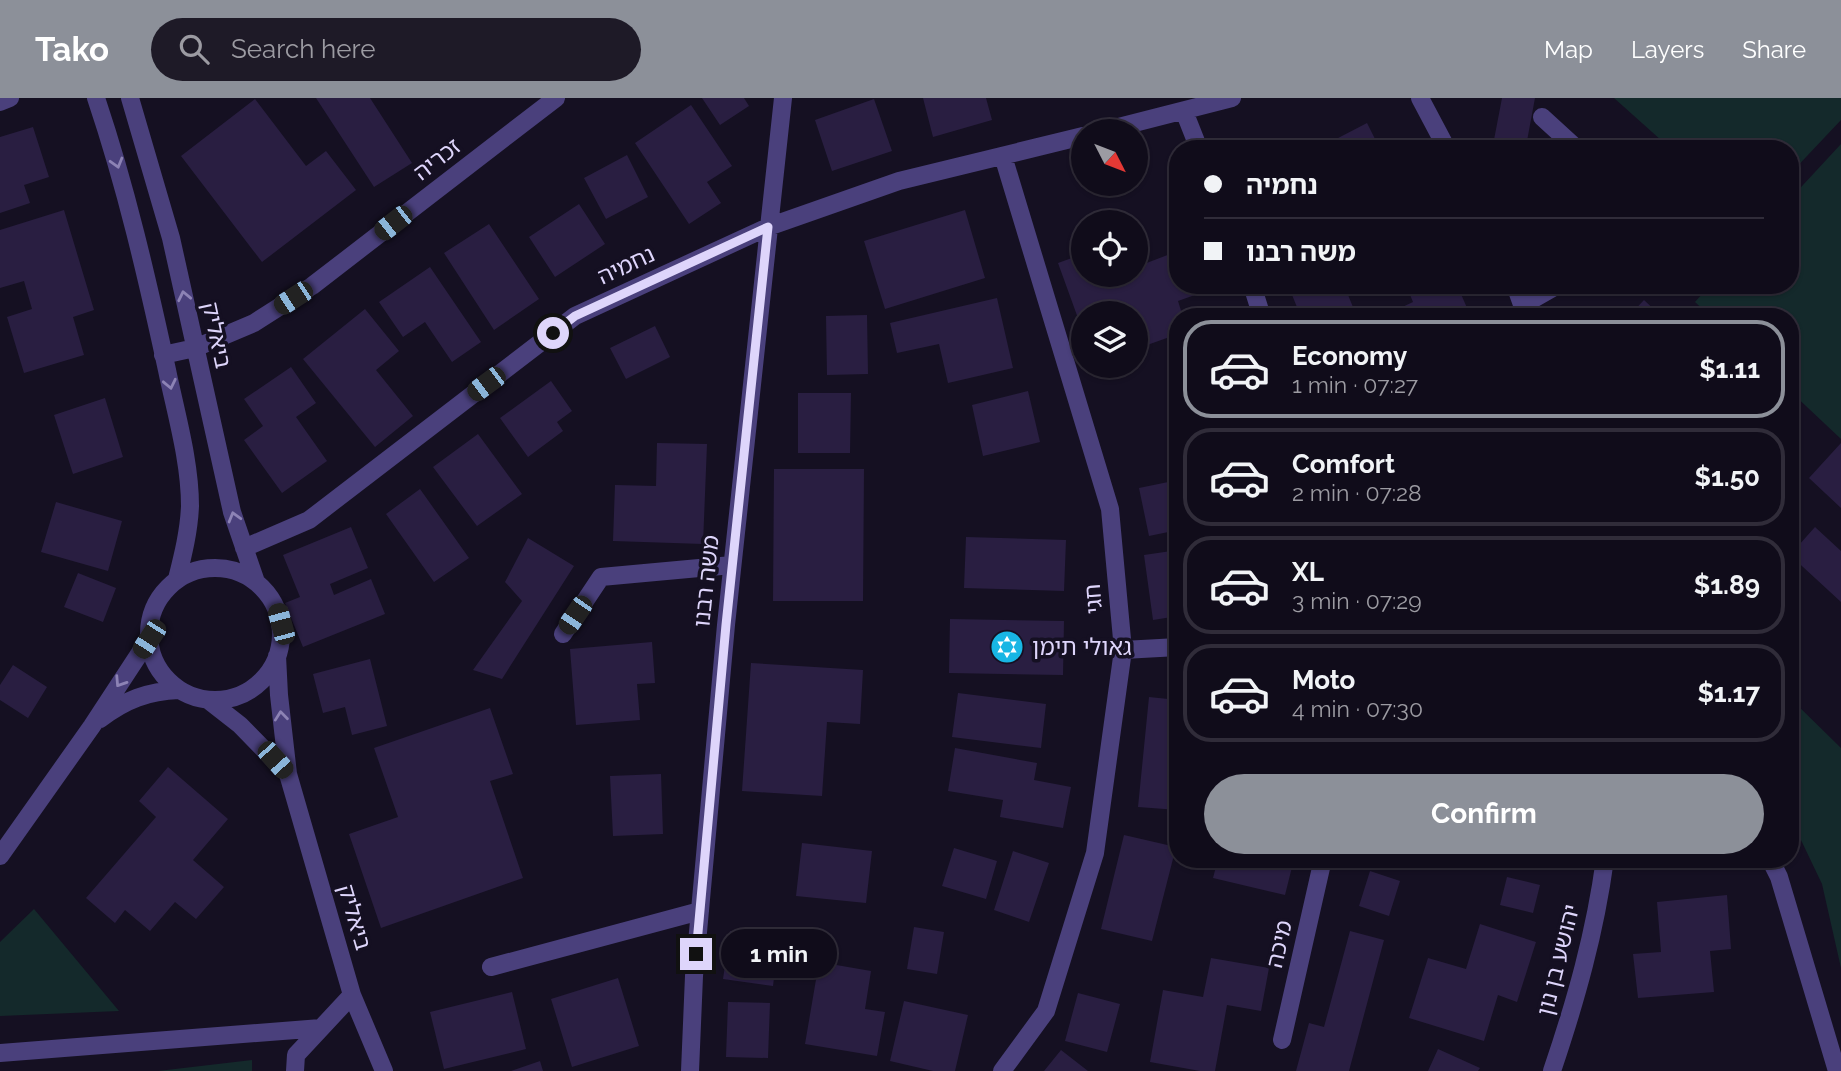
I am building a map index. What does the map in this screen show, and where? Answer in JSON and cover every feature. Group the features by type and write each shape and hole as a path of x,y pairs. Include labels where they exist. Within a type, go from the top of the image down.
{"street":[{"path":"0,102 10,98"},
{"path":"96,98 113,147 140,246 182,442 190,506 186,546 177,579"},
{"name":"ביאליק","path":"130,98 171,238 232,512 256,582"},
{"name":"זכריה","path":"163,355 195,348 254,323 312,286 556,98"},
{"name":"משה רבנו","path":"690,1071 700,911 732,565 783,98"},
{"path":"1148,120 1232,98"},
{"path":"1420,98 1442,140"},
{"path":"1184,111 1195,140"},
{"path":"1542,117 1567,140"},
{"name":"נחמיה","path":"244,548 309,520 575,316 768,227 900,181 1071,139"},
{"name":"חגי","path":"1002,1071 1046,1011 1095,853 1123,650 1110,509 1003,156"},
{"path":"1529,308 1547,294"},
{"path":"563,634 601,577 732,565"},
{"path":"209,568 226,568 242,573 256,582 268,594 281,624 277,656 269,672 257,685 226,699 208,700 179,690 155,663 149,639 152,612 163,594 177,579 192,571 209,568"},
{"path":"0,856 92,726 149,639"},
{"path":"1123,650 1169,647"},
{"name":"ביאליק","path":"277,656 288,774 352,995 384,1071"},
{"path":"92,726 114,709 138,696 179,690"},
{"name":"ביאליק","path":"208,700 240,724 288,774"},
{"name":"מיכה","path":"1282,1040 1322,868"},
{"name":"יהושע בן נון","path":"1552,1071 1578,995 1598,908 1604,868"},
{"path":"1774,868 1837,1071"},
{"path":"491,967 700,911"},
{"path":"295,1071 296,1055 352,995"},
{"path":"0,1053 321,1028"}],"green space":[{"path":"1614,98 1841,98 1841,120 1799,164 1799,140 1661,140"},
{"path":"1841,144 1841,439 1799,399 1799,308 1701,308 1695,302 1702,294 1799,294 1799,189"},
{"path":"1799,707 1841,748 1841,968 1822,884 1799,836"},
{"path":"34,909 119,1011 0,1016 0,942"},
{"path":"252,1060 252,1071 158,1071"}],"building":[{"path":"316,98 370,98 412,163 374,187"},
{"path":"702,98 744,98 749,106 720,125"},
{"path":"923,98 986,98 992,120 933,137"},
{"path":"1502,98 1535,98 1527,140 1494,140"},
{"path":"255,99 306,166 326,151 356,190 262,262 181,156"},
{"path":"874,99 892,151 832,171 815,120"},
{"path":"691,105 732,166 707,182 721,203 689,224 635,143"},
{"path":"1367,123 1376,140 1334,140"},
{"path":"33,127 49,177 24,185 30,203 0,213 0,137"},
{"path":"627,155 648,197 606,219 584,178"},
{"path":"579,204 605,244 555,277 529,237"},
{"path":"64,210 94,310 73,317 84,355 24,373 7,317 32,309 24,281 0,288 0,230"},
{"path":"965,210 985,278 885,309 864,241"},
{"path":"489,224 539,299 494,330 444,253"},
{"path":"1169,254 1169,294 1198,294 1178,301 1180,308 1169,308 1169,337 1148,345 1148,301 1072,301 1058,263 1071,258 1071,287 1148,287 1148,262"},
{"path":"430,267 481,342 452,362 425,322 403,337 379,302"},
{"path":"1292,294 1348,294 1353,308 1297,308"},
{"path":"1410,294 1461,294 1467,308 1400,308 1413,302"},
{"path":"997,298 1013,368 948,383 939,344 897,353 890,323"},
{"path":"1644,300 1652,308 1636,308"},
{"path":"365,309 399,351 376,370 413,416 375,447 303,359"},
{"path":"867,315 868,374 827,375 826,316"},
{"path":"655,326 670,357 626,379 610,348"},
{"path":"291,367 316,403 296,417 327,461 282,493 244,440 263,426 244,399"},
{"path":"551,381 572,411 557,422 563,431 528,457 500,418"},
{"path":"1028,391 1040,442 983,456 972,405"},
{"path":"798,393 851,393 850,453 798,453"},
{"path":"105,398 123,457 73,474 54,415"},
{"path":"478,434 522,494 477,526 433,467"},
{"path":"657,443 707,444 703,544 613,541 615,485 656,486"},
{"path":"1841,443 1841,508 1809,478"},
{"path":"774,469 864,469 863,601 773,601"},
{"path":"1169,482 1169,532 1149,536 1139,488"},
{"path":"420,489 469,558 434,582 386,514"},
{"path":"56,502 122,521 108,571 41,552"},
{"path":"351,527 368,568 330,584 334,595 371,579 385,614 303,647 285,603 300,597 283,555"},
{"path":"1815,527 1841,551 1841,602 1799,563 1799,545"},
{"path":"966,537 1066,540 1064,591 964,588"},
{"path":"528,538 574,566 502,679 473,670 522,601 505,582"},
{"path":"1169,551 1169,617 1153,620 1144,555"},
{"path":"78,573 116,588 103,622 64,607"},
{"name":"גאולי תימן","path":"950,619 1064,621 1063,675 949,673"},
{"path":"652,642 655,683 637,684 640,720 576,725 570,649"},
{"path":"370,659 387,726 352,735 345,707 323,713 313,674"},
{"path":"751,663 863,670 860,724 827,722 822,796 742,791"},
{"path":"13,665 47,687 28,718 0,700 0,685"},
{"path":"958,693 1046,704 1041,748 952,737"},
{"path":"1149,697 1169,699 1169,809 1138,807"},
{"path":"490,708 513,774 490,781 523,878 381,928 349,834 398,817 374,748"},
{"path":"955,748 1037,763 1034,780 1071,787 1063,828 1000,817 1003,800 948,791"},
{"path":"168,767 228,819 193,860 224,887 196,919 175,902 150,931 125,910 115,923 86,898 156,817 139,801"},
{"path":"661,774 663,834 613,836 610,776"},
{"path":"1124,835 1169,845 1171,868 1152,941 1101,929"},
{"path":"802,843 872,851 866,903 796,896"},
{"path":"954,848 997,861 986,899 942,886"},
{"path":"1013,851 1049,863 1029,922 994,910"},
{"path":"1216,868 1292,868 1285,895 1213,878"},
{"path":"1370,871 1400,881 1389,916 1359,906"},
{"path":"1507,877 1540,885 1533,913 1500,905"},
{"path":"1727,895 1731,949 1710,951 1714,992 1638,998 1633,954 1661,952 1657,902"},
{"path":"1480,924 1536,942 1517,1002 1498,995 1484,1041 1409,1018 1428,958 1466,969"},
{"path":"914,927 944,932 937,974 907,969"},
{"path":"730,931 779,937 773,986 723,979"},
{"path":"1350,931 1384,940 1349,1071 1296,1071 1309,1023 1324,1027"},
{"path":"1211,958 1269,968 1261,1011 1227,1005 1215,1071 1150,1062 1163,990 1203,997"},
{"path":"819,962 871,971 865,1009 885,1012 877,1056 805,1044"},
{"path":"618,978 639,1046 572,1067 551,999"},
{"path":"512,992 526,1049 444,1069 430,1012"},
{"path":"1078,993 1120,1004 1107,1052 1065,1041"},
{"path":"904,1001 968,1015 955,1071 933,1071 890,1061"},
{"path":"728,1002 770,1003 768,1058 726,1057"},
{"path":"1438,1049 1480,1068 1478,1071 1428,1071"},
{"path":"1061,1050 1088,1071 1044,1071"},
{"path":"540,1061 543,1071 511,1071"}],"place":[{"name":"גאולי תימן","path":"1007,647"}],"route":[{"path":"553,333 575,316 768,227 726,625 696,954"}]}
